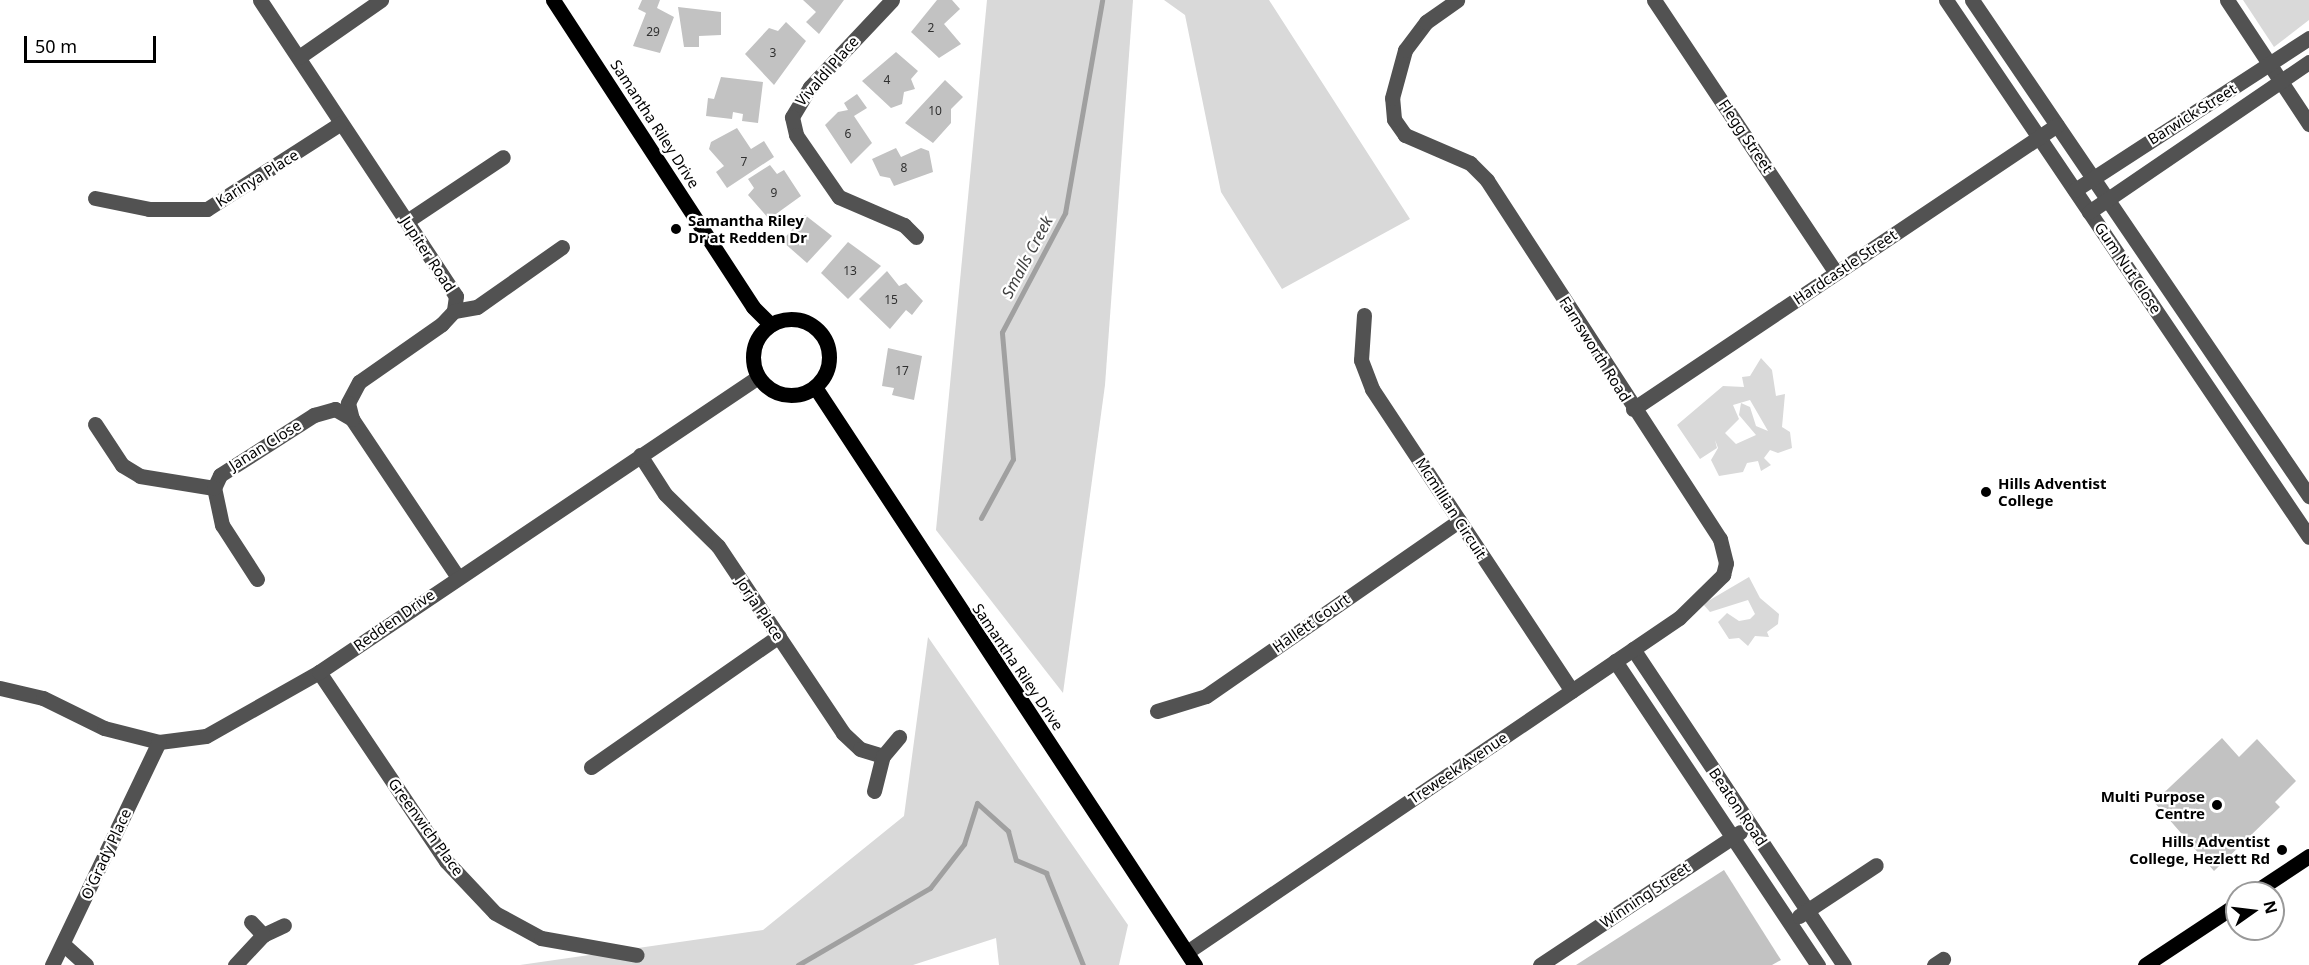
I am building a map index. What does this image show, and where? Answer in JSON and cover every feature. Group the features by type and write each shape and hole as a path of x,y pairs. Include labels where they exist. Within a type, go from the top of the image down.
{"main road":[{"name":"Samantha Riley Drive","path":"553,0 753,307 771,325"},
{"path":"793,319 822,335 829,357 815,387 786,395 758,376 754,350 771,325 793,319"},
{"name":"Samantha Riley Drive","path":"815,387 1191,959"},
{"path":"2271,881 2309,856"},
{"path":"2145,965 2225,912"}],"street":[{"name":"Jupiter Road","path":"260,0 456,296 454,310 359,382 348,403 352,419"},
{"path":"299,57 381,0"},
{"name":"Vivaldi Place","path":"892,0 810,87 792,117 796,135 839,197 904,225 916,237"},
{"name":"Farnsworth Road","path":"1457,0 1413,36 1392,99 1394,119 1405,135 1470,163 1487,180 1633,409 1720,539 1726,563 1723,575"},
{"name":"Flegg Street","path":"1654,0 1836,273"},
{"name":"Gum Nut Close","path":"1946,0 2309,537"},
{"name":"Gum Nut Close","path":"1971,0 2056,124 2109,196 2309,496"},
{"path":"2227,0 2309,124"},
{"name":"Barwick Street","path":"2075,190 2309,38"},
{"name":"Barwick Street","path":"2089,212 2109,196 2309,62"},
{"name":"Karinya Place","path":"94,198 149,209 207,209 341,123"},
{"name":"Hardcastle Street","path":"1633,409 2056,124"},
{"path":"407,221 503,157"},
{"path":"454,310 477,307 562,247"},
{"name":"Mcmillian Circuit","path":"1364,315 1361,360 1372,389 1572,691"},
{"name":"Redden Drive","path":"0,688 43,698 104,728 159,742 206,736 232,725 319,672 457,576 758,376"},
{"name":"Janan Close","path":"214,488 233,463 314,415 335,410 352,419"},
{"path":"352,419 457,576"},
{"path":"95,424 122,465 140,476 214,488 222,525 257,579"},
{"name":"Jorja Place","path":"640,455 665,494 718,546 843,733 860,749 883,756"},
{"name":"Hallett Court","path":"1157,711 1206,696 1460,521"},
{"name":"Treweek Avenue","path":"1191,959 1703,600 1723,575"},
{"path":"591,767 779,636"},
{"name":"Beaton Road","path":"1633,649 1844,965"},
{"name":"Beaton Road","path":"1615,661 1818,965"},
{"name":"Greenwich Place","path":"319,672 446,861 495,913 542,938 637,955"},
{"path":"874,791 883,756 898,737"},
{"name":"O'Grady Place","path":"52,965 159,742"},
{"name":"Winning Street","path":"1540,965 1750,825"},
{"path":"1789,923 1876,865"},
{"path":"251,922 263,935"},
{"path":"235,965 263,935 284,925"},
{"path":"63,944 86,965"}],"shaded area":[{"path":"987,0 1133,0 1105,385 1063,693 936,530"},
{"path":"1164,0 1269,0 1410,219 1282,289 1221,192 1185,15"},
{"path":"2243,0 2309,0 2309,20 2274,47"},
{"path":"1761,358 1772,370 1776,396 1785,394 1782,427 1790,432 1792,448 1778,453 1770,450 1764,458 1771,465 1761,471 1758,461 1747,463 1743,472 1719,476 1711,460 1718,448 1715,440 1717,448 1700,459 1677,425 1723,386 1744,387 1742,377 1750,376","holes":["1750,400 1768,431 1756,426 1750,407 1741,403 1739,415 1756,435 1736,444 1725,433 1739,419 1733,405"]},
{"path":"1749,577 1760,598 1779,614 1778,624 1767,632 1769,637 1755,636 1748,646 1739,638 1729,639 1718,622 1727,613 1739,621 1750,619 1755,614 1748,600 1710,612 1703,604"},
{"path":"928,637 1128,925 1119,965 999,965 996,938 913,965 520,965 763,930 904,816"}],"building":[{"path":"642,0 660,0 657,8 674,17 660,53 633,46 646,13 638,9"},
{"path":"803,0 844,0 819,34 806,22 816,12"},
{"path":"937,0 952,0 960,9 944,24 961,44 939,58 911,32"},
{"path":"678,7 721,12 721,35 699,36 699,47 684,47"},
{"path":"786,22 806,41 774,85 745,54 769,28 778,31"},
{"path":"896,52 918,71 911,79 915,89 904,92 902,104 891,108 862,81"},
{"path":"721,77 763,82 758,123 742,121 743,114 733,112 732,119 706,116 708,98 714,99"},
{"path":"945,80 963,97 951,109 951,123 933,143 905,123"},
{"path":"857,94 867,108 854,116 872,143 851,164 825,125 838,112 848,110 844,103"},
{"path":"737,128 751,149 764,141 774,157 727,188 716,172 724,166 709,149 711,142"},
{"path":"896,148 901,157 921,148 929,151 933,172 894,186 890,178 880,176 872,159"},
{"path":"770,165 777,174 784,170 801,196 769,219 748,195 754,188 748,179"},
{"path":"805,215 832,236 807,263 782,241"},
{"path":"848,242 881,266 848,299 821,273"},
{"path":"887,271 899,286 906,283 923,301 912,315 906,310 890,329 859,299"},
{"path":"888,348 922,356 914,400 892,395 894,388 882,386"},
{"name":"Multi Purpose Centre","path":"2222,738 2239,757 2257,739 2296,781 2275,802 2280,807 2214,871 2154,802"},
{"path":"1724,870 1781,960 1772,965 1576,965"}],"waterway":[{"name":"Smalls Creek","path":"981,518 1013,459 1002,332 1065,213 1102,0"},
{"path":"798,965 930,888 964,844 977,803 1008,831 1016,860 1046,873 1083,965"}],"place":[{"name":"Samantha Riley Dr at Redden Dr","path":"676,229"},
{"name":"Hills Adventist College","path":"1986,492"},
{"name":"Multi Purpose Centre","path":"2217,805"},
{"name":"Hills Adventist College, Hezlett Rd","path":"2282,850"}]}
